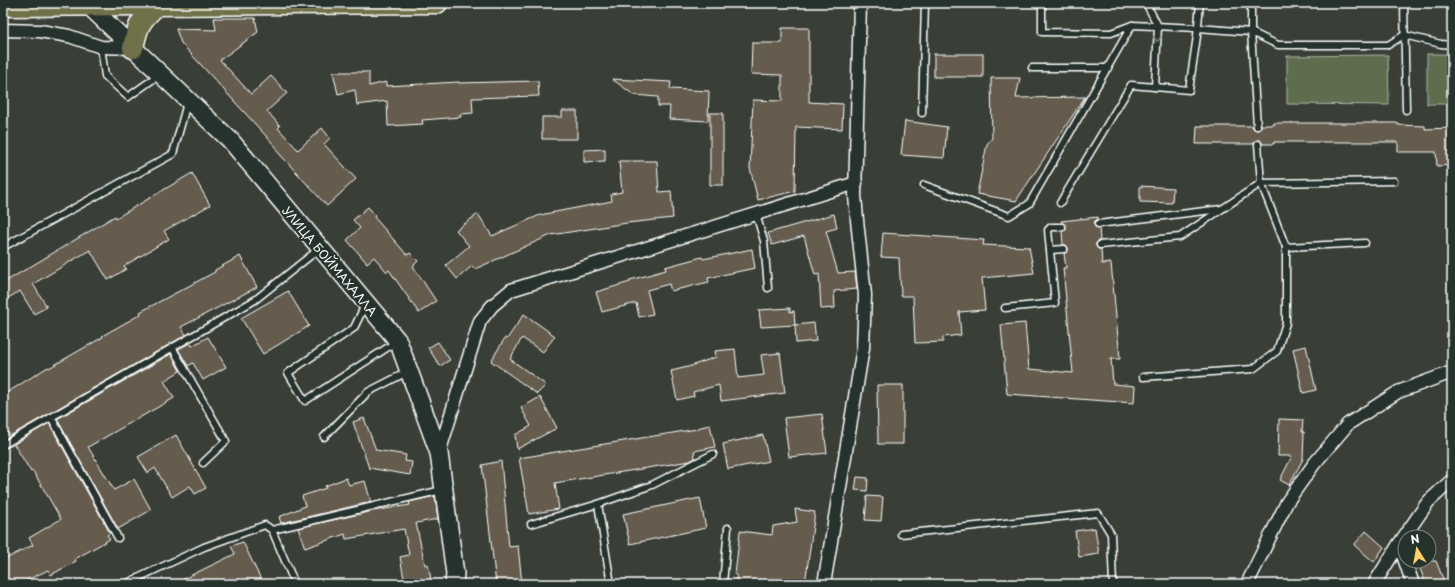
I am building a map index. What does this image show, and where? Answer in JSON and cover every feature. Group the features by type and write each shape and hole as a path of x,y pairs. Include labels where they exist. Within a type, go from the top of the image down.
{"highway":[{"path":"3,6 87,4 437,3"},
{"path":"133,48 136,32 142,19 157,5"}],"main road":[{"name":"УЛИЦА БОЙМАХАЛЛА","path":"87,4 231,141 398,342 439,453 456,574 454,584"}],"street":[{"path":"824,584 863,348 865,295 855,195 860,3"},
{"path":"3,30 40,31 69,36 101,47 133,48"},
{"path":"439,453 480,321 492,306 511,290 856,183"},
{"path":"1247,584 1287,502 1314,464 1348,424 1398,392 1452,372"},
{"path":"1409,529 1428,502 1452,480"},
{"path":"1374,584 1397,547"},
{"path":"1407,569 1412,584"}],"lane":[{"path":"922,114 925,3"},
{"path":"1042,3 1042,32 1111,33 1132,26 1158,26 1251,32 1278,44 1388,45 1404,34 1441,44 1452,45"},
{"path":"1146,3 1158,26 1155,87"},
{"path":"1060,204 1131,85 1189,90 1200,3"},
{"path":"1251,3 1251,32 1258,126"},
{"path":"1404,3 1406,110"},
{"path":"924,185 1009,216 1029,204 1132,26"},
{"path":"101,47 105,76 128,97 161,74"},
{"path":"1032,68 1108,68"},
{"path":"3,247 173,154 188,100"},
{"path":"1143,377 1253,369 1277,351 1286,323 1286,247 1261,183 1258,144"},
{"path":"1100,245 1180,237 1261,183 1394,181"},
{"path":"1098,224 1223,209"},
{"path":"756,214 764,241 768,288"},
{"path":"1005,308 1055,303 1049,228 1062,227"},
{"path":"1286,247 1365,243"},
{"path":"3,445 254,300 320,248"},
{"path":"1050,250 1064,249"},
{"path":"366,304 354,328 288,373 305,401 398,342"},
{"path":"172,347 226,442 203,463"},
{"path":"324,437 368,392 409,371"},
{"path":"50,417 118,538"},
{"path":"531,524 598,504 652,485 713,454"},
{"path":"272,530 444,489"},
{"path":"598,504 612,584"},
{"path":"901,534 1098,513 1111,534 1113,584"},
{"path":"125,584 204,547 265,525 272,530 295,584"},
{"path":"723,584 728,528"}],"green space":[{"path":"1427,54 1452,54 1452,104 1427,104"},
{"path":"1388,55 1389,105 1287,104 1287,56"}],"building":[{"path":"214,18 255,18 258,32 220,60 251,94 271,76 287,93 267,111 280,126 278,128 298,150 322,128 330,138 324,144 356,179 327,206 276,150 277,148 181,43 176,29 216,30"},
{"path":"782,28 809,28 809,102 843,104 842,129 796,127 795,191 758,200 750,168 753,100 782,101 782,75 751,74 752,43 782,43"},
{"path":"934,54 983,54 983,77 934,77"},
{"path":"333,72 369,72 369,86 386,82 386,86 459,82 538,81 539,96 472,98 473,113 460,114 461,117 422,120 423,124 388,126 387,101 357,105 355,90 338,94"},
{"path":"991,78 1020,78 1016,98 1085,97 1016,201 977,194 987,144 992,138"},
{"path":"612,79 671,82 670,89 709,91 708,121 669,119 670,106 658,106 658,97 634,95"},
{"path":"562,111 577,111 577,139 542,139 542,117 562,117"},
{"path":"710,113 723,113 723,185 710,185"},
{"path":"905,121 947,127 944,158 901,155"},
{"path":"1274,123 1398,123 1398,125 1425,126 1425,129 1452,128 1452,165 1437,166 1436,152 1398,152 1398,142 1274,142 1274,144 1263,144 1258,140 1255,141 1254,144 1196,144 1197,126 1252,126 1257,130 1260,129 1261,125 1274,125"},
{"path":"605,149 605,161 584,162 584,150"},
{"path":"619,161 657,161 659,192 671,191 673,218 627,223 551,235 475,269 472,266 457,279 446,265 469,246 456,230 478,214 492,236 540,215 612,201 611,194 622,192"},
{"path":"192,173 210,205 164,231 169,239 124,266 126,269 108,280 90,250 33,284 47,307 34,314 20,291 3,301 3,283 115,216 116,218"},
{"path":"1140,186 1173,188 1172,203 1140,202"},
{"path":"368,207 375,215 374,217 407,255 410,253 418,261 413,266 436,301 419,313 389,270 387,272 374,257 367,263 347,240 360,228 353,220"},
{"path":"834,214 837,228 826,231 838,273 855,272 857,289 834,291 835,308 821,309 819,274 815,275 804,236 772,245 768,233"},
{"path":"1098,217 1094,224 1095,227 1099,228 1100,240 1096,243 1096,246 1098,249 1101,249 1102,264 1111,263 1120,359 1111,359 1113,384 1135,386 1134,403 1007,394 1001,325 1025,323 1029,369 1073,373 1063,268 1066,268 1064,254 1068,251 1068,248 1066,245 1063,245 1062,231 1066,230 1066,227 1061,221"},
{"path":"883,233 984,240 983,245 1029,247 1034,273 982,278 985,310 959,312 961,335 943,337 943,342 915,343 913,296 901,296 899,258 881,257"},
{"path":"752,249 755,268 708,278 709,282 671,291 669,284 647,290 653,314 639,317 636,303 602,312 596,292 630,282 630,280 666,270 665,267 702,257 703,259"},
{"path":"240,256 257,287 181,327 186,335 10,436 7,431 3,433 3,395 48,367 49,368 141,314 140,312 215,272 215,270"},
{"path":"288,291 309,326 263,354 241,318"},
{"path":"790,308 790,312 794,311 795,325 761,327 759,310"},
{"path":"524,314 555,336 543,352 522,338 510,359 546,385 537,394 491,361 505,338 507,339"},
{"path":"814,323 816,341 796,343 795,325"},
{"path":"208,337 226,367 203,380 193,363 188,366 178,349 190,343 192,346"},
{"path":"438,342 450,360 440,366 428,348"},
{"path":"1306,346 1316,390 1303,393 1293,349"},
{"path":"735,349 738,378 764,375 761,355 780,353 785,393 721,401 719,385 693,392 694,396 677,400 671,371 688,367 716,357 715,351"},
{"path":"171,354 180,371 164,381 174,398 88,447 114,490 134,479 151,510 118,529 57,419"},
{"path":"877,385 903,385 903,444 878,444"},
{"path":"540,397 557,428 517,449 515,435 531,426 521,408"},
{"path":"822,414 827,453 789,457 784,418"},
{"path":"364,418 376,450 406,455 405,461 412,462 410,475 369,468 353,422"},
{"path":"1279,419 1303,420 1303,459 1289,485 1280,480 1292,456 1278,456"},
{"path":"49,423 110,533 107,535 110,539 51,575 48,570 19,584 3,584 3,560 33,545 29,538 61,519 33,471 31,472 14,444"},
{"path":"710,425 715,447 694,451 695,458 690,461 555,483 559,509 529,514 519,458 697,429"},
{"path":"176,435 206,488 195,494 190,486 172,497 155,468 148,473 138,457"},
{"path":"763,435 769,461 728,469 723,444"},
{"path":"501,461 509,547 518,546 522,584 496,584 482,465"},
{"path":"857,477 868,478 867,491 855,490"},
{"path":"346,478 349,485 365,481 371,502 281,523 279,517 305,506 302,496 326,488 325,486"},
{"path":"435,496 438,519 416,523 425,565 428,564 431,580 426,581 427,584 405,584 400,557 409,555 404,529 346,539 345,534 305,548 298,528 373,511 410,505 409,502"},
{"path":"867,496 883,497 881,521 865,520"},
{"path":"700,498 706,528 630,544 623,514"},
{"path":"795,509 815,512 805,584 735,584 740,531 772,535 773,526 797,522"},
{"path":"1095,528 1099,554 1079,557 1075,531"},
{"path":"1366,531 1384,547 1374,562 1354,545"},
{"path":"243,542 263,584 173,584 235,554 231,546"},
{"path":"1437,564 1445,584 1426,584 1420,569 1437,569"}]}
